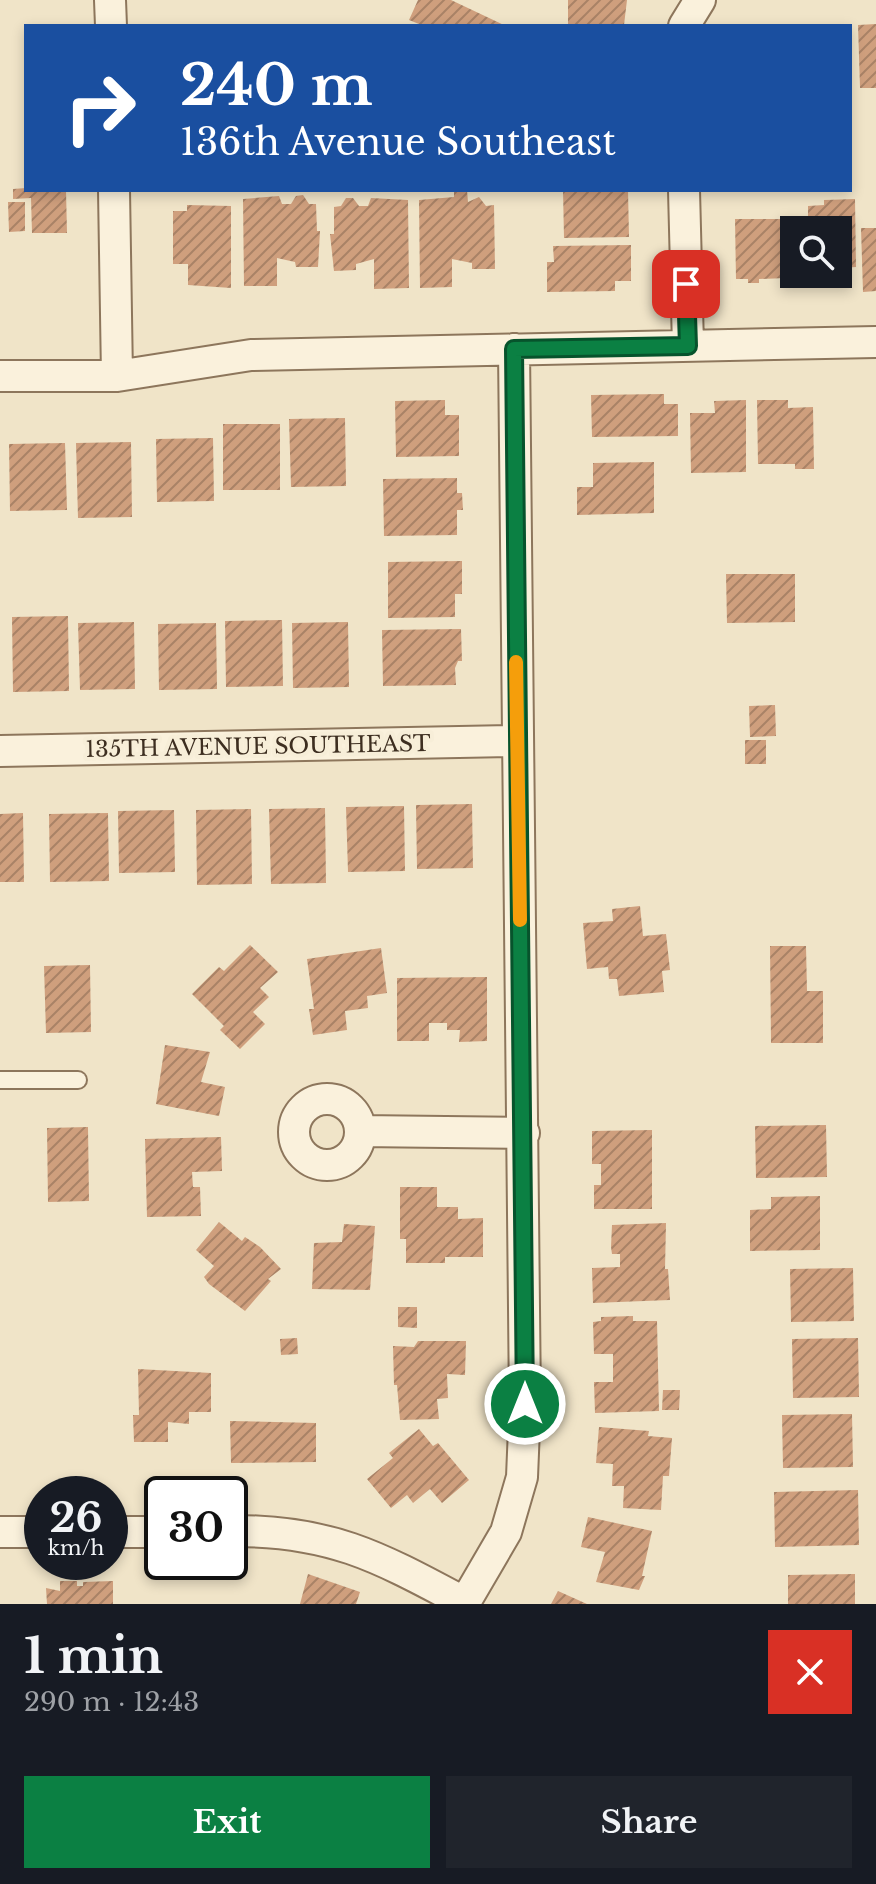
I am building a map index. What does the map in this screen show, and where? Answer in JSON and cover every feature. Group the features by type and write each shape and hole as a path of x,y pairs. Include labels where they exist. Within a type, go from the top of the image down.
{"street":[{"path":"110,0 111,24"},
{"path":"685,24 700,0"},
{"path":"114,192 117,376"},
{"path":"684,192 688,346"},
{"path":"0,376 117,376 251,355 876,342"},
{"path":"248,1532 309,1535 373,1554 464,1603 506,1532 522,1477 525,1404 524,1133 516,741 514,349"},
{"name":"135TH AVENUE SOUTHEAST","path":"0,751 516,741"},
{"path":"360,1131 524,1133"},
{"path":"0,1532 24,1532"}],"lane":[{"path":"0,1080 78,1080"}],"building":[{"path":"418,0 451,0 502,24 419,24 409,20"},
{"path":"568,0 627,0 624,24 568,24"},
{"path":"876,24 876,88 860,88 858,25"},
{"path":"13,189 66,192 67,233 32,233 31,198 13,199"},
{"path":"454,192 467,192 468,202 479,197 486,206 494,205 495,269 472,269 472,263 452,259 452,287 420,288 419,200 454,197"},
{"path":"563,192 628,192 629,237 564,238"},
{"path":"303,195 309,204 316,204 317,231 320,231 318,267 296,267 295,262 277,258 277,286 244,286 243,199 279,196 282,204 291,204 296,196"},
{"path":"346,198 353,198 359,206 368,206 371,198 408,200 409,288 374,289 374,259 356,264 356,270 334,271 330,234 334,234 334,207 341,206"},
{"path":"855,199 856,267 852,267 852,216 808,216 808,206 824,205 824,200"},
{"path":"8,202 25,202 25,231 9,232"},
{"path":"187,205 231,206 231,288 188,285 188,264 173,264 173,211 187,211"},
{"path":"735,219 780,219 780,278 759,279 759,283 736,279"},
{"path":"861,228 876,228 876,291 863,292"},
{"path":"631,245 631,281 615,281 615,291 547,292 547,262 554,262 553,246"},
{"path":"664,394 664,404 678,404 678,436 592,437 591,395"},
{"path":"445,400 445,415 459,415 459,456 396,457 395,401"},
{"path":"746,400 746,472 691,473 690,413 715,413 714,401"},
{"path":"757,400 788,400 788,408 813,407 814,469 795,469 795,464 758,464"},
{"path":"345,418 346,486 291,487 289,419"},
{"path":"223,424 280,424 280,490 223,490"},
{"path":"213,438 214,501 157,502 156,439"},
{"path":"131,442 132,517 78,518 76,443"},
{"path":"65,443 67,510 10,511 9,444"},
{"path":"654,462 654,513 577,515 577,487 593,487 593,463"},
{"path":"457,478 457,493 462,493 463,510 457,510 457,535 384,536 383,479"},
{"path":"462,561 462,594 455,594 455,617 388,618 388,562"},
{"path":"726,574 795,574 795,622 727,623"},
{"path":"68,616 69,691 13,692 12,617"},
{"path":"282,620 283,686 226,687 225,621"},
{"path":"134,622 135,689 80,690 78,623"},
{"path":"348,622 349,687 293,688 292,623"},
{"path":"216,623 217,689 159,690 158,624"},
{"path":"461,629 462,661 458,661 455,668 456,685 383,686 382,630"},
{"path":"775,705 776,736 750,737 749,706"},
{"path":"745,740 766,740 766,764 745,764"},
{"path":"472,804 473,868 417,869 416,805"},
{"path":"404,806 405,871 348,872 346,807"},
{"path":"325,808 326,883 271,884 269,809"},
{"path":"251,809 252,884 197,885 196,810"},
{"path":"174,810 175,872 119,873 118,811"},
{"path":"23,813 24,882 0,882 0,814"},
{"path":"108,813 109,881 50,882 49,814"},
{"path":"640,906 643,936 666,934 670,970 662,971 664,992 619,996 617,979 609,979 608,967 587,969 583,923 613,921 612,909"},
{"path":"250,945 278,972 260,988 269,997 253,1012 265,1024 240,1049 220,1030 224,1026 192,994 219,967 224,971"},
{"path":"770,946 806,946 807,991 823,991 823,1043 771,1043"},
{"path":"381,948 387,993 367,996 368,1008 345,1011 347,1030 313,1035 309,1009 314,1009 307,959"},
{"path":"90,965 91,1032 46,1033 44,966"},
{"path":"487,977 487,1041 459,1042 460,1030 447,1030 447,1023 429,1023 429,1041 397,1041 397,978"},
{"path":"165,1045 210,1052 201,1082 225,1087 219,1116 156,1104"},
{"path":"826,1125 827,1177 756,1178 755,1126"},
{"path":"88,1127 89,1201 48,1202 47,1128"},
{"path":"652,1130 652,1209 594,1209 594,1185 601,1185 601,1164 592,1164 592,1131"},
{"path":"221,1137 222,1171 192,1172 193,1187 200,1187 201,1216 147,1217 145,1139"},
{"path":"400,1187 437,1187 437,1207 458,1207 458,1219 483,1218 483,1257 445,1257 445,1263 406,1263 406,1239 400,1239"},
{"path":"820,1196 820,1250 750,1251 750,1210 771,1209 771,1197"},
{"path":"219,1222 242,1241 245,1237 260,1247 281,1269 268,1279 271,1281 245,1311 209,1284 204,1277 214,1266 196,1250"},
{"path":"666,1223 665,1269 668,1269 670,1300 593,1303 592,1268 620,1267 620,1254 612,1254 612,1225"},
{"path":"344,1224 375,1226 370,1290 312,1289 314,1243 342,1242"},
{"path":"853,1268 854,1321 791,1322 790,1269"},
{"path":"398,1307 417,1307 417,1328 398,1327"},
{"path":"633,1316 633,1321 657,1321 659,1411 595,1413 594,1382 613,1382 613,1354 594,1354 593,1322 601,1321 601,1317"},
{"path":"297,1338 298,1354 281,1355 280,1339"},
{"path":"858,1338 859,1397 793,1398 792,1339"},
{"path":"418,1341 466,1341 465,1375 447,1374 448,1398 437,1399 439,1419 400,1420 397,1385 394,1385 393,1346 414,1347"},
{"path":"138,1369 211,1373 211,1412 189,1412 189,1424 168,1422 168,1442 134,1442 133,1415 139,1415"},
{"path":"663,1390 680,1390 679,1410 662,1410"},
{"path":"852,1414 853,1467 783,1468 782,1415"},
{"path":"230,1421 316,1423 316,1462 231,1463"},
{"path":"599,1427 649,1431 648,1436 672,1438 669,1476 663,1476 661,1510 623,1508 624,1486 612,1486 613,1464 596,1463"},
{"path":"419,1429 433,1446 438,1443 469,1480 442,1503 430,1489 413,1503 407,1495 391,1508 367,1479 393,1458 389,1453"},
{"path":"858,1490 859,1545 775,1547 774,1492"},
{"path":"588,1517 652,1531 642,1576 645,1576 639,1590 596,1582 605,1552 581,1547"},
{"path":"308,1574 360,1592 356,1604 300,1604"},
{"path":"855,1574 855,1604 788,1604 788,1575"},
{"path":"60,1581 77,1581 77,1586 83,1586 83,1582 113,1581 113,1604 47,1604 46,1588 60,1591"},
{"path":"558,1591 587,1604 551,1604"}],"slow traffic":[{"path":"516,662 520,920"}],"route":[{"path":"525,1404 514,349 688,346 686,284"}]}
